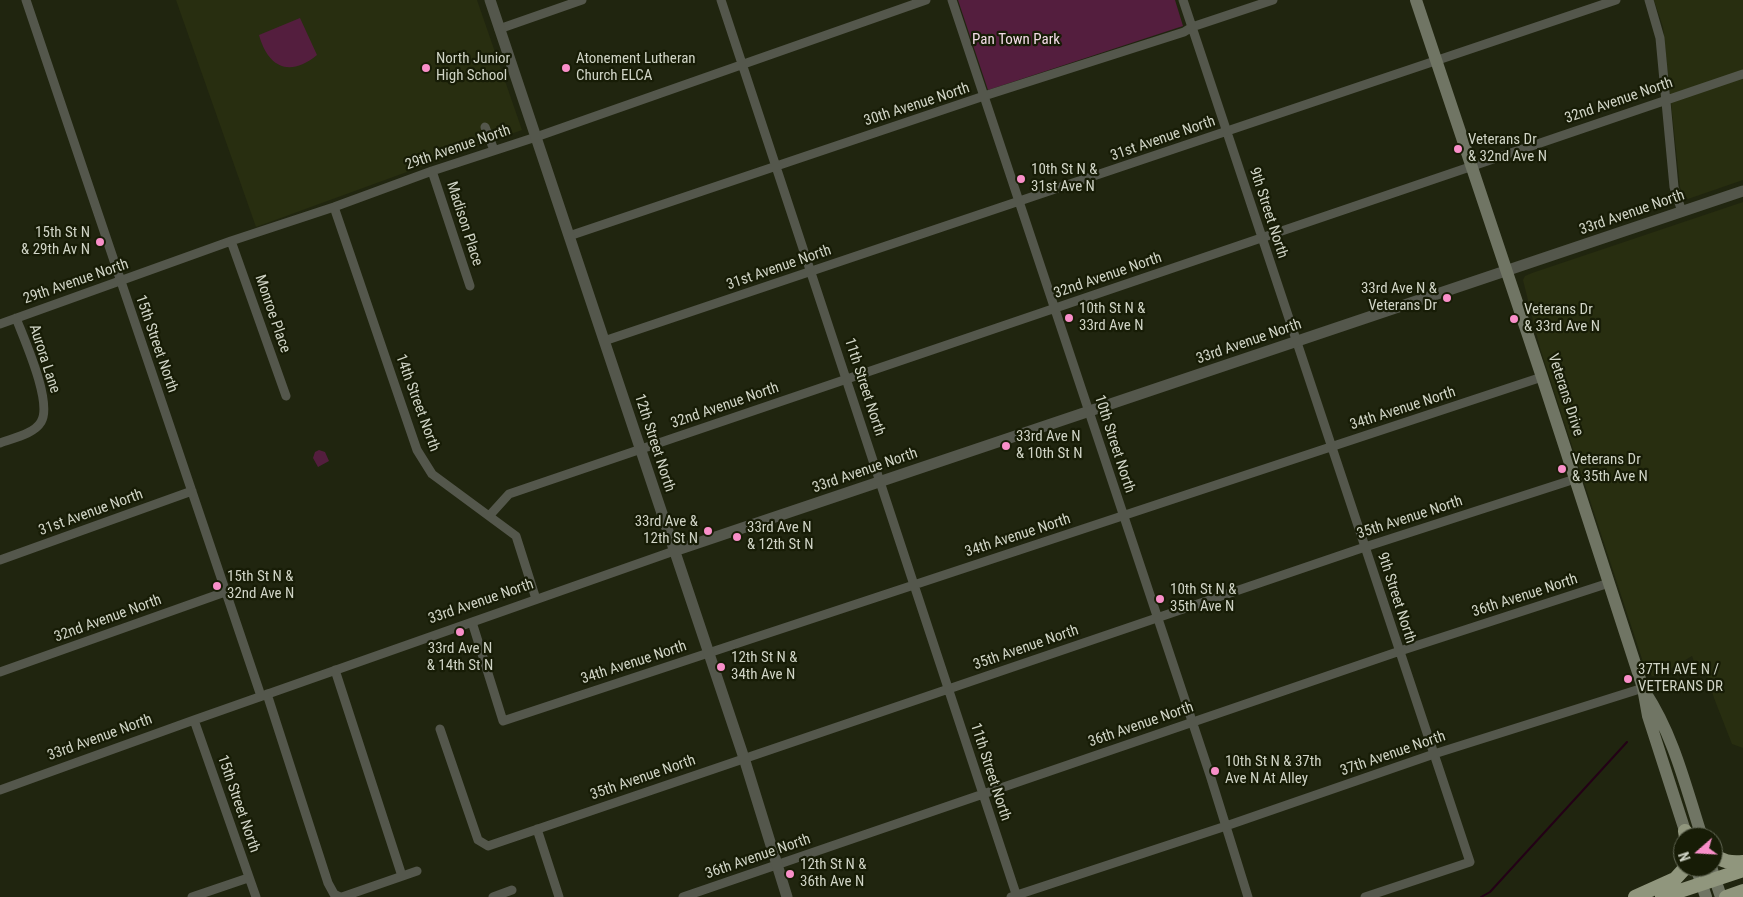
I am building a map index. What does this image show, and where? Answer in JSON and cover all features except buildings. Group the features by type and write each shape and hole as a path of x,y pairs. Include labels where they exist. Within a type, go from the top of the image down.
{"highway":[{"path":"1723,861 1743,862"},
{"path":"1723,872 1743,870"},
{"path":"1635,897 1677,877"},
{"path":"1662,897 1704,890 1711,877"},
{"path":"1726,897 1743,891"}],"main road":[{"name":"Veterans Drive","path":"1416,0 1542,377 1643,688 1648,716 1683,827"},
{"name":"Veterans Drive","path":"1643,688 1655,707 1673,748 1699,827"},
{"path":"1699,877 1704,890"},
{"path":"1714,877 1721,897"}],"street":[{"name":"15th Street North","path":"26,0 225,592 264,695 328,883 334,894 341,897"},
{"name":"12th Street North","path":"490,0 744,758 788,897"},
{"path":"500,29 582,0"},
{"name":"11th Street North","path":"721,0 1015,896"},
{"name":"29th Avenue North","path":"0,324 231,241 334,207 432,170 536,137 926,0"},
{"name":"10th Street North","path":"952,0 1192,722 1248,897"},
{"name":"9th Street North","path":"1183,0 1470,862 1365,897"},
{"name":"30th Avenue North","path":"569,236 984,96 1184,32 1192,27 1273,0"},
{"name":"31st Avenue North","path":"604,341 1616,0"},
{"path":"1649,0 1660,38 1674,187 1682,212"},
{"name":"32nd Avenue North","path":"490,516 509,494 1743,74"},
{"path":"485,127 494,150"},
{"name":"Madison Place","path":"432,170 470,286"},
{"name":"33rd Avenue North","path":"0,790 674,551 1743,191"},
{"name":"14th Street North","path":"334,207 417,450 432,474 516,536 536,599"},
{"name":"Monroe Place","path":"231,241 286,396"},
{"name":"Aurora Lane","path":"0,442 35,428 42,422 44,411 41,388 16,318"},
{"name":"34th Avenue North","path":"472,622 503,721 1542,377"},
{"name":"35th Avenue North","path":"440,729 478,840 488,846 1365,547 1575,479"},
{"name":"31st Avenue North","path":"0,560 192,491"},
{"name":"36th Avenue North","path":"683,897 1400,651 1609,583"},
{"name":"32nd Avenue North","path":"0,672 225,592"},
{"path":"335,670 402,876"},
{"name":"37th Avenue North","path":"1015,896 1434,754 1643,688"},
{"name":"15th Street North","path":"194,720 256,897"},
{"path":"537,829 559,897"},
{"path":"341,897 417,871"},
{"path":"192,897 248,878"},
{"path":"493,897 512,890"}],"shaded area":[{"path":"176,0 477,0 522,130 256,227"},
{"path":"1654,0 1743,0 1743,180 1688,199 1682,194 1680,187 1663,27"},
{"path":"1743,202 1743,748 1732,744 1706,673 1702,669 1697,670 1692,656 1658,676 1652,676 1644,665 1540,348 1523,280 1525,276 1532,273"}],"green space":[{"name":"Pan Town Park","path":"958,0 1175,0 1183,26 988,90"},
{"path":"300,18 317,55 297,66 281,66 268,55 259,35"},
{"path":"319,450 325,452 329,461 318,467 313,458 315,452"}],"waterway":[{"path":"1481,897 1490,892 1627,742"}],"place":[{"name":"North Junior High School","path":"426,68"},
{"name":"Atonement Lutheran Church ELCA","path":"566,68"},
{"name":"Veterans Dr & 32nd Ave N","path":"1458,149"},
{"name":"10th St N & 31st Ave N","path":"1021,179"},
{"name":"15th St N & 29th Av N","path":"100,242"},
{"name":"33rd Ave N & Veterans Dr","path":"1447,298"},
{"name":"10th St N & 33rd Ave N","path":"1069,318"},
{"name":"Veterans Dr & 33rd Ave N","path":"1514,319"},
{"name":"33rd Ave N & 10th St N","path":"1006,446"},
{"name":"Veterans Dr & 35th Ave N","path":"1562,469"},
{"name":"33rd Ave & 12th St N","path":"708,531"},
{"name":"33rd Ave N & 12th St N","path":"737,537"},
{"name":"15th St N & 32nd Ave N","path":"217,586"},
{"name":"10th St N & 35th Ave N","path":"1160,599"},
{"name":"33rd Ave N & 14th St N","path":"460,632"},
{"name":"12th St N & 34th Ave N","path":"721,667"},
{"name":"37TH AVE N / VETERANS DR","path":"1628,679"},
{"name":"10th St N & 37th Ave N At Alley","path":"1215,771"},
{"name":"12th St N & 36th Ave N","path":"790,874"}]}
